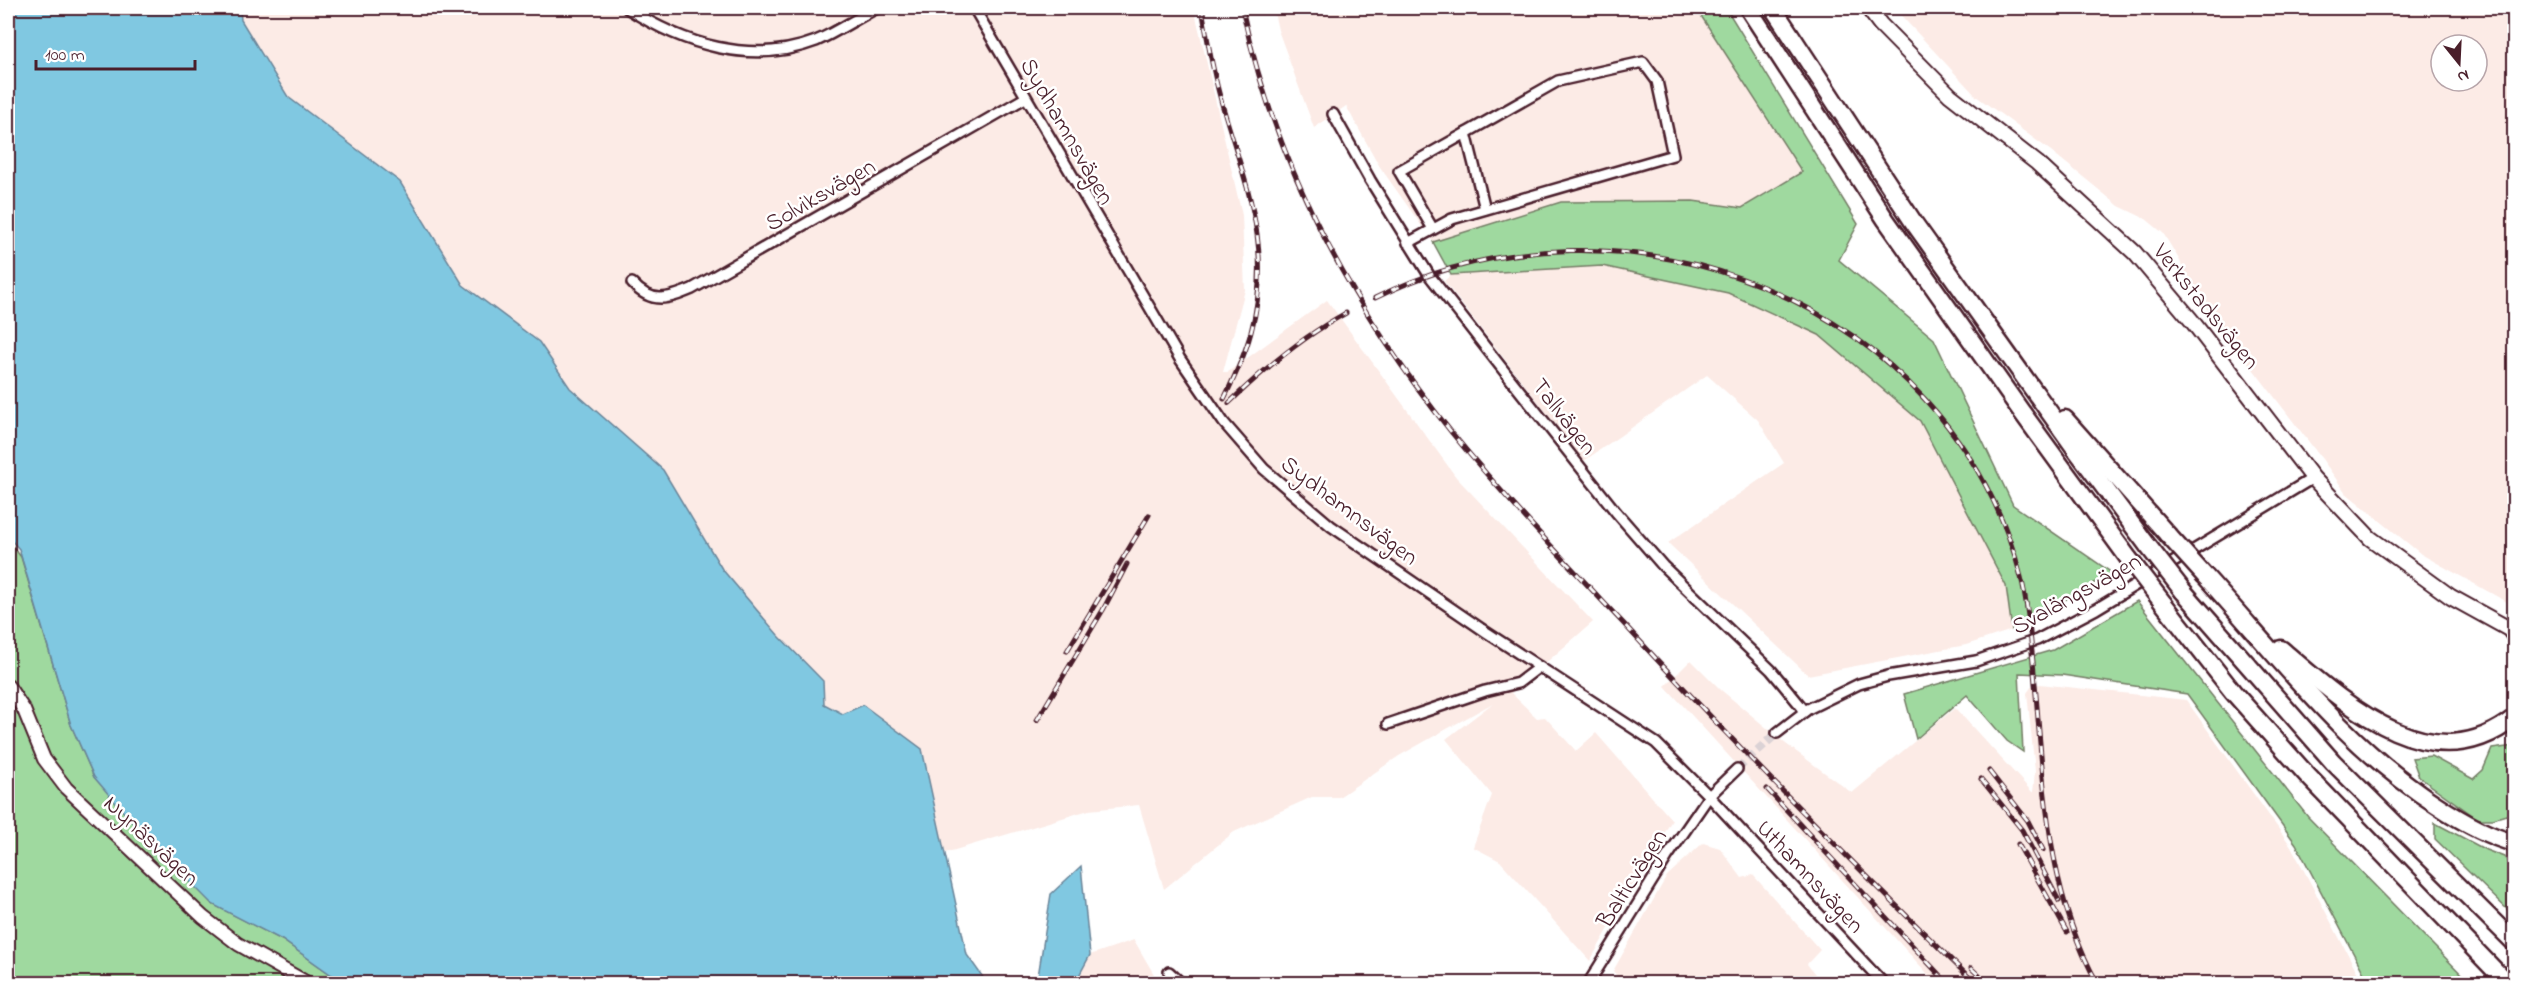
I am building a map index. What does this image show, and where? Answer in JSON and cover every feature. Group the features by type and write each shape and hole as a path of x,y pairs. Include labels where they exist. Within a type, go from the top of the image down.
{"highway":[{"path":"1748,8 1893,230 2021,411 2163,603 2233,692 2307,775 2507,983"},
{"path":"1773,8 1914,223 2019,370 2183,591 2333,762 2514,942"},
{"path":"2019,370 2323,707 2365,750 2412,789 2460,820 2514,843"},
{"path":"2238,612 2358,711 2386,728 2417,740 2448,744 2473,741 2497,732 2514,718"}],"main road":[{"name":"Verkstadsvägen","path":"1868,8 1880,24 1950,95 2037,164 2135,253 2192,321 2313,478 2370,538 2451,597 2513,632"}],"street":[{"path":"627,8 690,41 733,51 780,50 816,40 877,8"},
{"name":"Sydhamnsvägen","path":"974,8 1180,359 1224,423 1264,469 1331,526 1656,743 1709,795"},
{"path":"1408,243 1452,219 1673,155 1657,81 1643,62 1558,81 1399,171 1433,229"},
{"name":"Solviksvägen","path":"632,283 651,297 667,299 692,289 1025,98"},
{"name":"Tallvägen","path":"1333,114 1408,243 1436,284 1616,512 1664,566 1771,670 1805,711"},
{"path":"1467,133 1485,209"},
{"name":"Svalängsvägen","path":"1777,733 1805,711 1859,684 1888,676 1976,661 2037,640 2096,609 2313,478"},
{"path":"1388,724 1485,691 1518,683 1539,667"},
{"name":"Nynäsvägen","path":"8,686 24,710 44,759 66,788 203,917 238,944 309,984"},
{"path":"1709,795 1737,769"},
{"name":"Balticvägen","path":"1588,984 1668,855 1709,795"},
{"name":"Uthamnsvägen","path":"1709,795 1884,984"},
{"path":"1169,972 1178,977 1182,984"}],"shaded area":[{"path":"240,8 1194,8 1242,215 1245,290 1223,372 1228,372 1327,300 1456,477 1593,622 1511,693 1537,718 1545,717 1576,751 1596,733 1672,820 1590,961 1500,861 1473,847 1492,795 1446,739 1493,703 1399,756 1339,797 1312,797 1234,832 1164,889 1139,805 1089,810 945,853 922,749 824,704 823,681 778,635 722,569 663,470 570,388 539,342 463,285 400,182 288,97 240,20"},
{"path":"1273,8 1696,8 1802,172 1742,208 1693,201 1460,235 1433,242 1380,167 1346,106 1314,128 1278,30"},
{"path":"1894,8 2514,8 2514,606 2421,554 2346,493 2187,283 2180,261 2163,233 2146,219 2119,206 2051,151 1976,96"},
{"path":"1602,266 1728,293 1819,335 1920,421 2006,586 2012,630 1966,645 1808,675 1668,543 1784,463 1758,420 1707,375 1584,461 1444,281 1451,275"},
{"path":"1691,660 1721,690 1786,744 1852,793 1955,708 2033,793 2035,771 2027,693 2032,686 2040,684 2186,700 2291,846 2363,983 1936,983 1665,686"},
{"path":"1703,843 1720,848 1742,878 1753,875 1820,950 1807,964 1822,983 1623,983 1613,971 1667,876"},
{"path":"1134,940 1159,983 1075,984 1090,955"}],"green space":[{"path":"1696,8 1726,8 1858,224 1839,260 1934,339 2013,505 2112,573 2012,630 2006,586 1920,421 1819,335 1728,293 1602,266 1451,275 1433,242 1561,202 1693,201 1742,208 1802,172"},
{"path":"8,540 21,557 71,725 94,777 212,904 282,940 343,983 8,983"},
{"path":"2137,601 2308,817 2470,983 2369,983 2296,844 2187,694 2062,675 2019,673 2023,752 2007,741 1967,695 1916,739 1904,694 2053,650"},
{"path":"2514,746 2514,818 2506,815 2493,819 2478,819 2419,777 2412,758 2431,756 2473,779 2483,770 2492,749"},
{"path":"2435,823 2504,857 2514,868 2514,916 2435,839"}],"water":[{"path":"8,8 240,8 241,20 288,97 400,182 463,285 539,342 570,388 663,470 722,569 778,635 823,681 824,704 843,714 863,705 922,749 967,955 987,983 343,983 282,940 212,904 142,834 94,777 71,725 19,549 8,537"},
{"path":"1081,866 1090,955 1075,983 1037,983 1051,894"}],"tunnel":[{"path":"1737,769 1777,733"}],"railway":[{"path":"1202,8 1214,74 1249,195 1259,247 1257,302 1251,332 1224,399"},
{"path":"1242,8 1256,66 1275,123 1297,179 1322,232 1350,285 1382,336 1452,433 1493,482 1709,715 1976,984"},
{"path":"1375,298 1471,263 1571,250 1670,259 1765,288 1851,335 1925,400 1983,481 2021,577 2033,662 2044,786 2056,868 2066,908 2080,947 2098,984"},
{"path":"1229,403 1284,354 1314,332 1346,313"},
{"path":"1067,651 1149,515"},
{"path":"1037,720 1103,610 1127,564"},
{"path":"1989,771 2028,821 2043,850"},
{"path":"1981,779 2022,830 2059,901"},
{"path":"1767,789 1948,984"},
{"path":"2018,844 2067,932"},
{"path":"1971,968 1988,984"}]}
